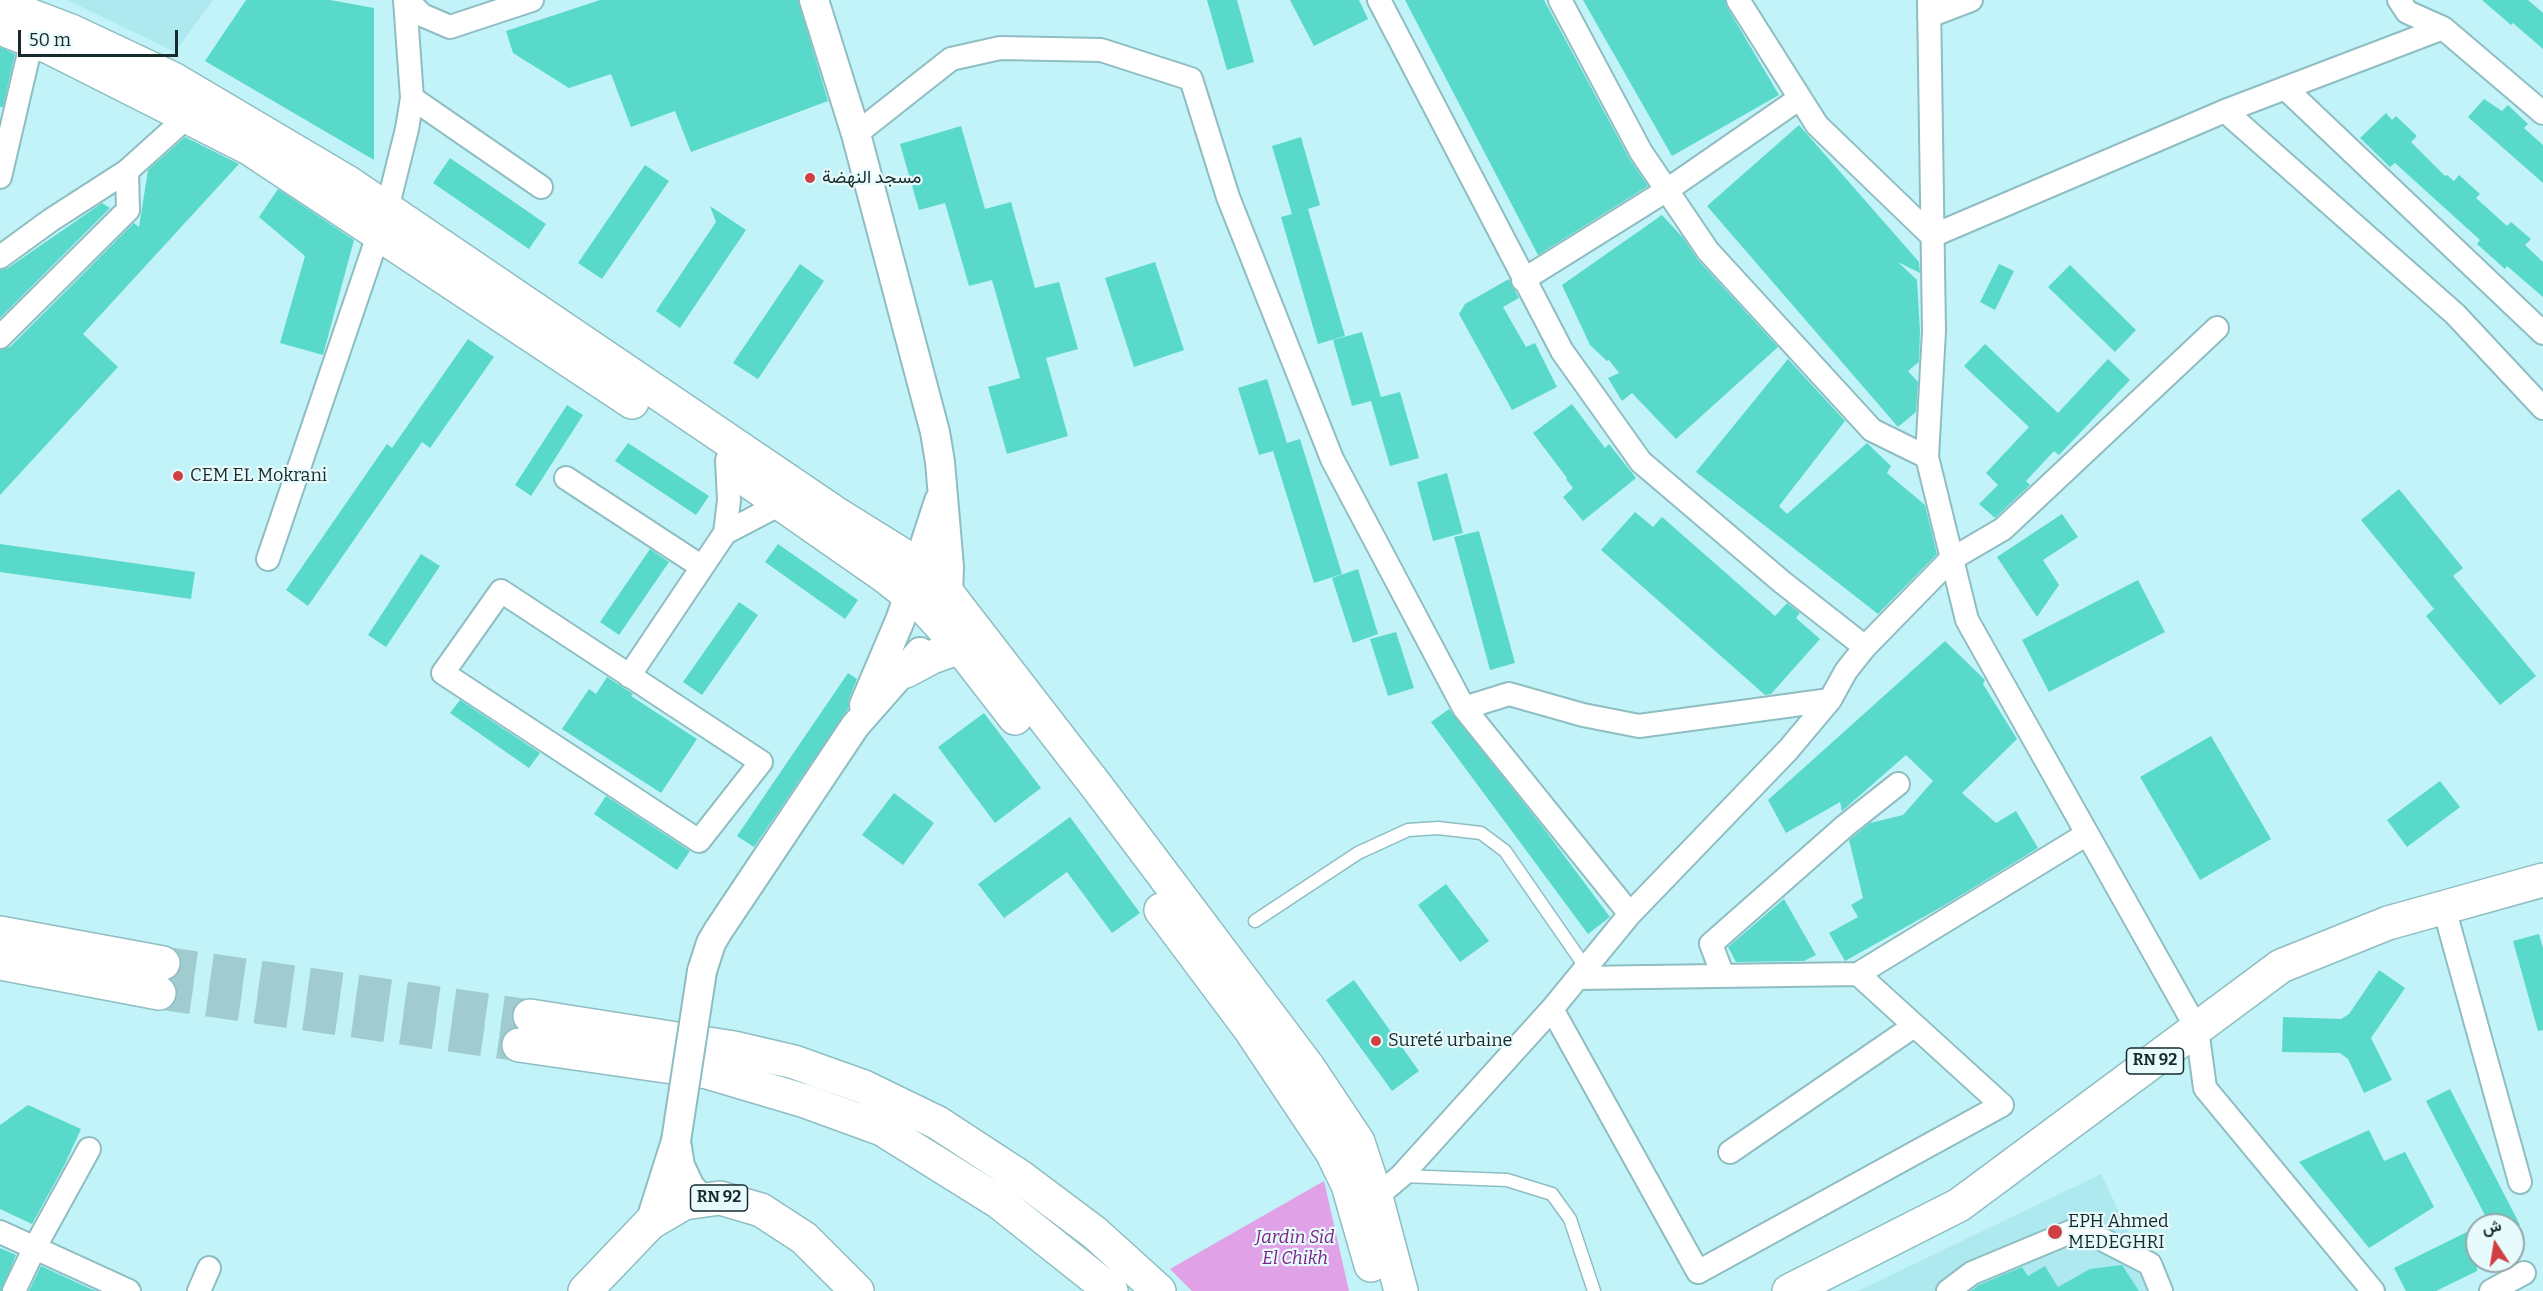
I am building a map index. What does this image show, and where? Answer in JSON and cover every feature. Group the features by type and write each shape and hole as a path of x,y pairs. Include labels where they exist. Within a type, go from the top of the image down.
{"main road":[{"path":"0,4 32,28 197,108 249,148 383,222 912,579 944,608 1090,795 1259,1022 1336,1160 1351,1196 1377,1291"},
{"path":"0,28 32,28"},
{"path":"944,608 960,647 1090,795"},
{"path":"906,670 960,647"},
{"name":"RN 92","path":"1789,1291 1959,1205 2281,966 2388,923 2543,880"},
{"path":"0,933 161,978 0,963"},
{"path":"1259,1022 1308,1067 1358,1142 1376,1197 1401,1291"},
{"path":"1111,1291 999,1202 882,1129 805,1101 707,1072 524,1031 734,1048 794,1062 864,1087 938,1123 1019,1176 1095,1233 1159,1291"},
{"name":"RN 92","path":"585,1291 650,1224 684,1203 720,1198 761,1210 804,1238 857,1291"}],"street":[{"path":"406,0 422,15 450,27 532,0"},
{"path":"267,559 383,222 406,129 411,98 406,0"},
{"path":"650,1224 676,1141 702,971 711,943 855,726 906,670 944,608 949,567 943,490 935,432 856,134 814,0"},
{"path":"1379,0 1562,351 1641,462 1782,582 1865,647"},
{"path":"1560,0 1641,152 1708,251 1872,430 1927,457"},
{"path":"1738,0 1817,125 1932,236"},
{"path":"1971,0 1929,8 1934,331 1927,457 1950,560 1967,620 2197,1029 2205,1088 2373,1291"},
{"path":"2398,0 2407,12 2443,28 2543,112"},
{"path":"0,177 32,28"},
{"path":"1932,236 2224,111 2443,28"},
{"path":"856,134 951,59 1000,48 1101,50 1191,79 1228,197 1332,459 1464,708 1630,914"},
{"path":"2285,88 2543,333"},
{"path":"411,98 541,187"},
{"path":"1523,280 1667,190 1800,98"},
{"path":"0,257 51,219 127,171 197,108"},
{"path":"2224,111 2455,314 2543,408"},
{"path":"0,337 128,210 127,171"},
{"path":"1376,1197 1401,1176 1552,1009 1630,914 1788,750 1830,700 1846,671 1865,647 1950,560 2003,529 2217,328"},
{"path":"725,533 731,455"},
{"path":"566,478 702,567"},
{"path":"855,726 891,643 943,490"},
{"path":"629,676 725,533 789,496"},
{"path":"501,591 629,676 761,762 699,841 443,672 501,591"},
{"path":"1464,708 1509,694 1583,715 1639,726 1830,700"},
{"path":"1723,976 1711,944 1845,826 1898,784"},
{"path":"1582,973 1723,976 1858,974 2087,834"},
{"path":"2444,908 2520,1182"},
{"path":"1552,1009 1698,1272 2001,1105 1858,974"},
{"path":"1730,1152 1914,1026"},
{"path":"676,1141 680,1167 690,1187 702,1200"},
{"path":"14,1291 35,1247 89,1149"},
{"path":"1948,1291 1972,1273 2079,1228 2150,1264 2162,1291"},
{"path":"0,1232 129,1291"},
{"path":"199,1291 210,1268"},
{"path":"2492,1291 2524,1273"}],"lane":[{"path":"1255,921 1358,853 1408,830 1438,828 1481,833 1505,851 1582,973"},
{"path":"1401,1176 1507,1180 1552,1194 1570,1219 1594,1291"}],"shaded area":[{"path":"67,0 213,0 175,52"},
{"name":"EPH Ahmed MEDEGHRI","path":"2101,1174 2157,1291 1858,1291"}],"green space":[{"name":"Jardin Sid El Chikh","path":"1324,1181 1349,1291 1192,1291 1170,1269"}],"building":[{"path":"246,0 330,0 374,8 374,160 205,61"},
{"path":"600,0 798,0 828,101 691,152 675,111 631,127 611,74 569,88 513,53 506,31"},
{"path":"1207,0 1237,0 1254,62 1227,70"},
{"path":"1290,0 1359,0 1368,19 1314,46"},
{"path":"1405,0 1544,0 1629,158 1648,186 1538,255"},
{"path":"1583,0 1725,0 1779,95 1672,156"},
{"path":"2482,0 2528,0 2543,13 2543,49 2513,23 2511,25"},
{"path":"0,47 15,54 3,107 0,107"},
{"path":"2484,99 2502,111 2508,105 2528,124 2524,128 2543,145 2543,183 2468,117"},
{"path":"2386,113 2392,120 2396,116 2417,136 2411,142 2445,176 2447,175 2454,181 2459,175 2480,194 2476,198 2507,226 2511,222 2531,239 2525,245 2543,262 2543,297 2507,266 2505,269 2477,244 2480,240 2395,163 2390,167 2360,138"},
{"path":"1799,125 1919,262 1920,273 1898,262 1917,280 1920,331 1919,362 1908,371 1918,382 1916,412 1898,427 1707,206"},
{"path":"961,126 985,209 1011,202 1035,288 1059,282 1078,349 1046,358 1068,436 1007,454 988,387 1020,378 992,280 969,286 945,203 919,210 900,144"},
{"path":"185,137 239,164 83,334 118,367 0,495 0,350 10,347 134,223 139,227 148,170"},
{"path":"1301,137 1320,205 1308,209 1345,336 1318,344 1281,217 1292,214 1272,146"},
{"path":"450,158 546,224 529,249 433,183"},
{"path":"645,165 669,181 602,279 578,263"},
{"path":"278,189 354,240 323,355 280,343 305,256 259,217"},
{"path":"102,203 110,208 0,318 0,270 8,268"},
{"path":"710,206 746,230 680,328 656,311 716,222"},
{"path":"1662,215 1684,239 1698,260 1778,347 1676,439 1632,393 1622,401 1608,378 1619,373 1609,360 1607,361 1590,345 1562,285"},
{"path":"1155,262 1184,350 1134,367 1105,278"},
{"path":"800,264 824,281 758,379 733,363"},
{"path":"1999,264 2014,271 1995,310 1980,302"},
{"path":"2070,265 2136,330 2115,352 2048,287"},
{"path":"1509,279 1519,298 1503,307 1526,347 1535,343 1557,387 1512,410 1459,314 1465,304"},
{"path":"1362,332 1381,397 1400,392 1419,458 1390,466 1371,401 1352,406 1333,340"},
{"path":"468,339 494,357 430,448 422,442 308,606 286,590 387,444 392,448"},
{"path":"1985,344 2058,413 2108,359 2130,380 2059,455 2054,451 2026,481 2030,485 1995,518 1979,504 1998,485 1986,473 2029,427 1964,366"},
{"path":"1788,359 1845,421 1779,506 1787,514 1867,443 1891,466 1887,473 1925,505 1937,554 1878,614 1696,472"},
{"path":"1267,379 1287,443 1300,439 1342,574 1314,583 1273,451 1259,455 1238,388"},
{"path":"1572,404 1605,448 1609,444 1636,478 1583,521 1563,497 1573,488 1533,433"},
{"path":"567,405 583,415 531,496 515,485"},
{"path":"628,443 709,496 696,515 615,461"},
{"path":"1447,473 1463,533 1433,541 1417,482"},
{"path":"2399,489 2463,568 2453,576 2536,676 2500,705 2426,616 2434,609 2361,520"},
{"path":"1635,512 1653,527 1662,517 1775,616 1787,603 1800,613 1796,618 1820,639 1771,694 1765,695 1601,550"},
{"path":"2062,514 2078,537 2043,560 2059,585 2037,617 1997,557"},
{"path":"1479,531 1515,663 1490,670 1454,537"},
{"path":"0,544 195,572 191,599 0,572"},
{"path":"778,544 858,600 845,619 765,562"},
{"path":"650,549 669,562 619,635 600,622"},
{"path":"421,554 440,566 386,647 368,635"},
{"path":"1358,569 1378,634 1353,643 1332,578"},
{"path":"2138,580 2165,632 2049,692 2022,640"},
{"path":"739,602 758,615 702,695 683,682"},
{"path":"1396,632 1414,688 1388,696 1370,639"},
{"path":"1945,641 1985,680 1983,684 2017,739 1962,793 1996,823 2016,811 2038,848 1945,905 1845,961 1829,933 1858,917 1851,905 1863,898 1849,840 1870,823 1903,815 1933,781 1906,755 1842,811 1840,802 1786,833 1768,800"},
{"path":"848,673 857,679 849,699 848,709 754,847 737,836"},
{"path":"607,677 633,694 631,696 697,739 661,793 562,729 589,689 596,694"},
{"path":"460,700 540,753 529,768 450,713"},
{"path":"1449,709 1545,830 1610,917 1588,934 1431,722"},
{"path":"984,713 1041,788 995,823 938,747"},
{"path":"2211,736 2271,839 2200,880 2140,777"},
{"path":"2440,781 2460,807 2407,847 2387,820"},
{"path":"894,793 934,823 903,865 862,835"},
{"path":"606,796 690,851 677,870 594,814"},
{"path":"1070,817 1140,913 1112,933 1067,872 1004,918 978,884"},
{"path":"1446,884 1489,941 1460,962 1418,905"},
{"path":"1784,899 1816,955 1804,961 1736,962 1728,947"},
{"path":"2539,934 2543,948 2543,1030 2538,1031 2513,941"},
{"path":"2379,970 2405,988 2371,1038 2392,1080 2364,1093 2348,1059 2340,1053 2282,1052 2283,1017 2341,1019 2349,1014"},
{"path":"1354,980 1419,1071 1392,1091 1326,1000"},
{"path":"2450,1089 2514,1213 2484,1213 2426,1101"},
{"path":"28,1105 81,1129 65,1164 32,1224 0,1209 0,1125"},
{"path":"2369,1130 2384,1161 2405,1152 2434,1207 2369,1248 2299,1162"},
{"path":"2465,1233 2465,1273 2473,1273 2436,1291 2406,1291 2394,1268"},
{"path":"0,1248 16,1255 1,1291 0,1291"},
{"path":"2122,1265 2139,1291 1971,1291 1979,1285 2022,1267 2028,1276 2045,1266 2058,1287 2090,1269"},
{"path":"41,1266 91,1289 97,1291 29,1291"}],"tunnel":[{"path":"163,963 530,1016"},
{"path":"159,993 519,1045"}],"place":[{"name":"مسجد النهضة","path":"810,178"},
{"name":"CEM EL Mokrani","path":"178,476"},
{"name":"Sureté urbaine","path":"1376,1041"},
{"name":"EPH Ahmed MEDEGHRI","path":"2055,1232"}]}
